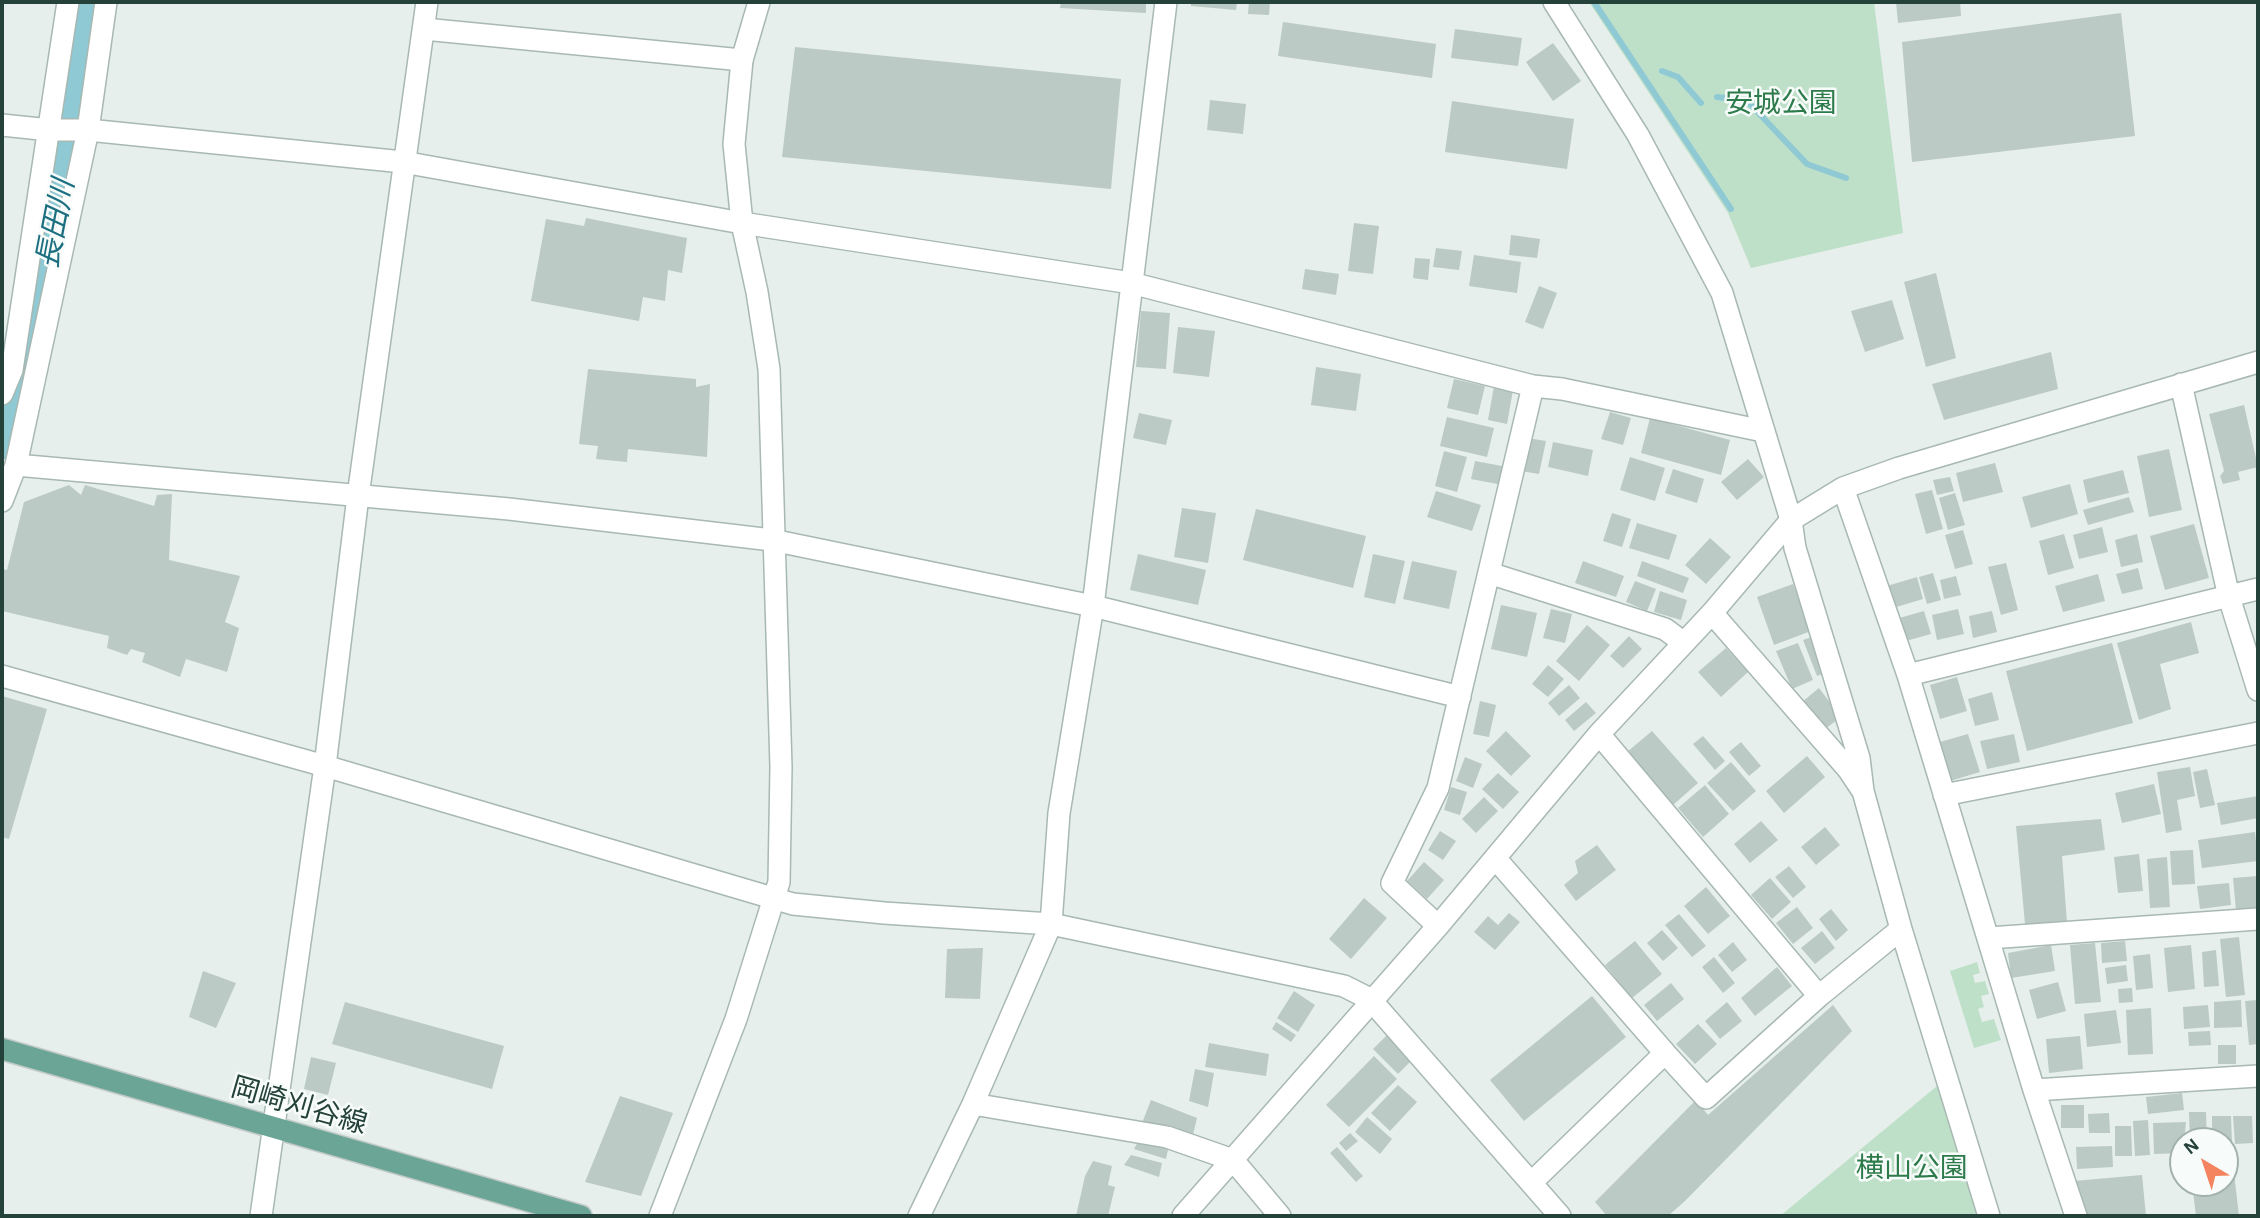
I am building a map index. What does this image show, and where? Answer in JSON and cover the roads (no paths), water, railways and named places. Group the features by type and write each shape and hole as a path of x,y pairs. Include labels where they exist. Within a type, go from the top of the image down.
{"main road":[{"name":"岡崎刈谷線","path":"2,1049 581,1216"}],"street":[{"path":"2,501 16,465 69,130 68,2"},
{"path":"2,394 12,370 69,130 106,2"},
{"path":"261,1216 325,766 358,496 427,2"},
{"path":"660,1216 736,1019 779,881 782,814 769,369 758,292 742,223 734,144 742,60 759,2"},
{"path":"919,1216 973,1104 1051,924 1059,813 1093,606 1166,2"},
{"path":"1554,2 1638,135 1721,292 1791,520 1795,548 1859,758 1863,791 1901,929 1989,1216"},
{"path":"424,29 742,60"},
{"path":"2,125 404,162 742,223 1131,282 1533,386 1562,389 1763,431"},
{"path":"1183,1216 1370,999 1438,926 1599,734 1712,613 1791,520 1843,488 2258,362"},
{"path":"2181,384 2229,597 2258,690"},
{"path":"1438,926 1392,883 1438,788 1533,386"},
{"path":"16,465 509,509 772,540 1093,606 1460,696"},
{"path":"1843,488 1908,675 2034,1090 2076,1216"},
{"path":"1489,573 1665,629 1684,643"},
{"path":"1908,675 2258,589"},
{"path":"1712,613 1848,769 1863,791"},
{"path":"2,676 325,766 774,899 884,914 1051,924 1344,986 1370,999 1560,1216"},
{"path":"1944,795 2258,733"},
{"path":"1599,734 1819,996"},
{"path":"1495,858 1706,1098 1819,996 1901,929"},
{"path":"1989,938 2258,919"},
{"path":"1531,1183 1665,1053"},
{"path":"2034,1090 2258,1076"},
{"path":"973,1104 1167,1137 1233,1160 1280,1216"}],"waterway":[{"name":"長田川","path":"2,441 27,378 78,109 88,2"},
{"path":"1594,2 1731,209"},
{"path":"1662,71 1678,77 1701,103"},
{"path":"1717,97 1742,100"},
{"path":"1750,104 1807,164 1846,178"}],"park label":[{"name":"安城公園","path":"1781,104"},
{"name":"横山公園","path":"1912,1169"}]}
